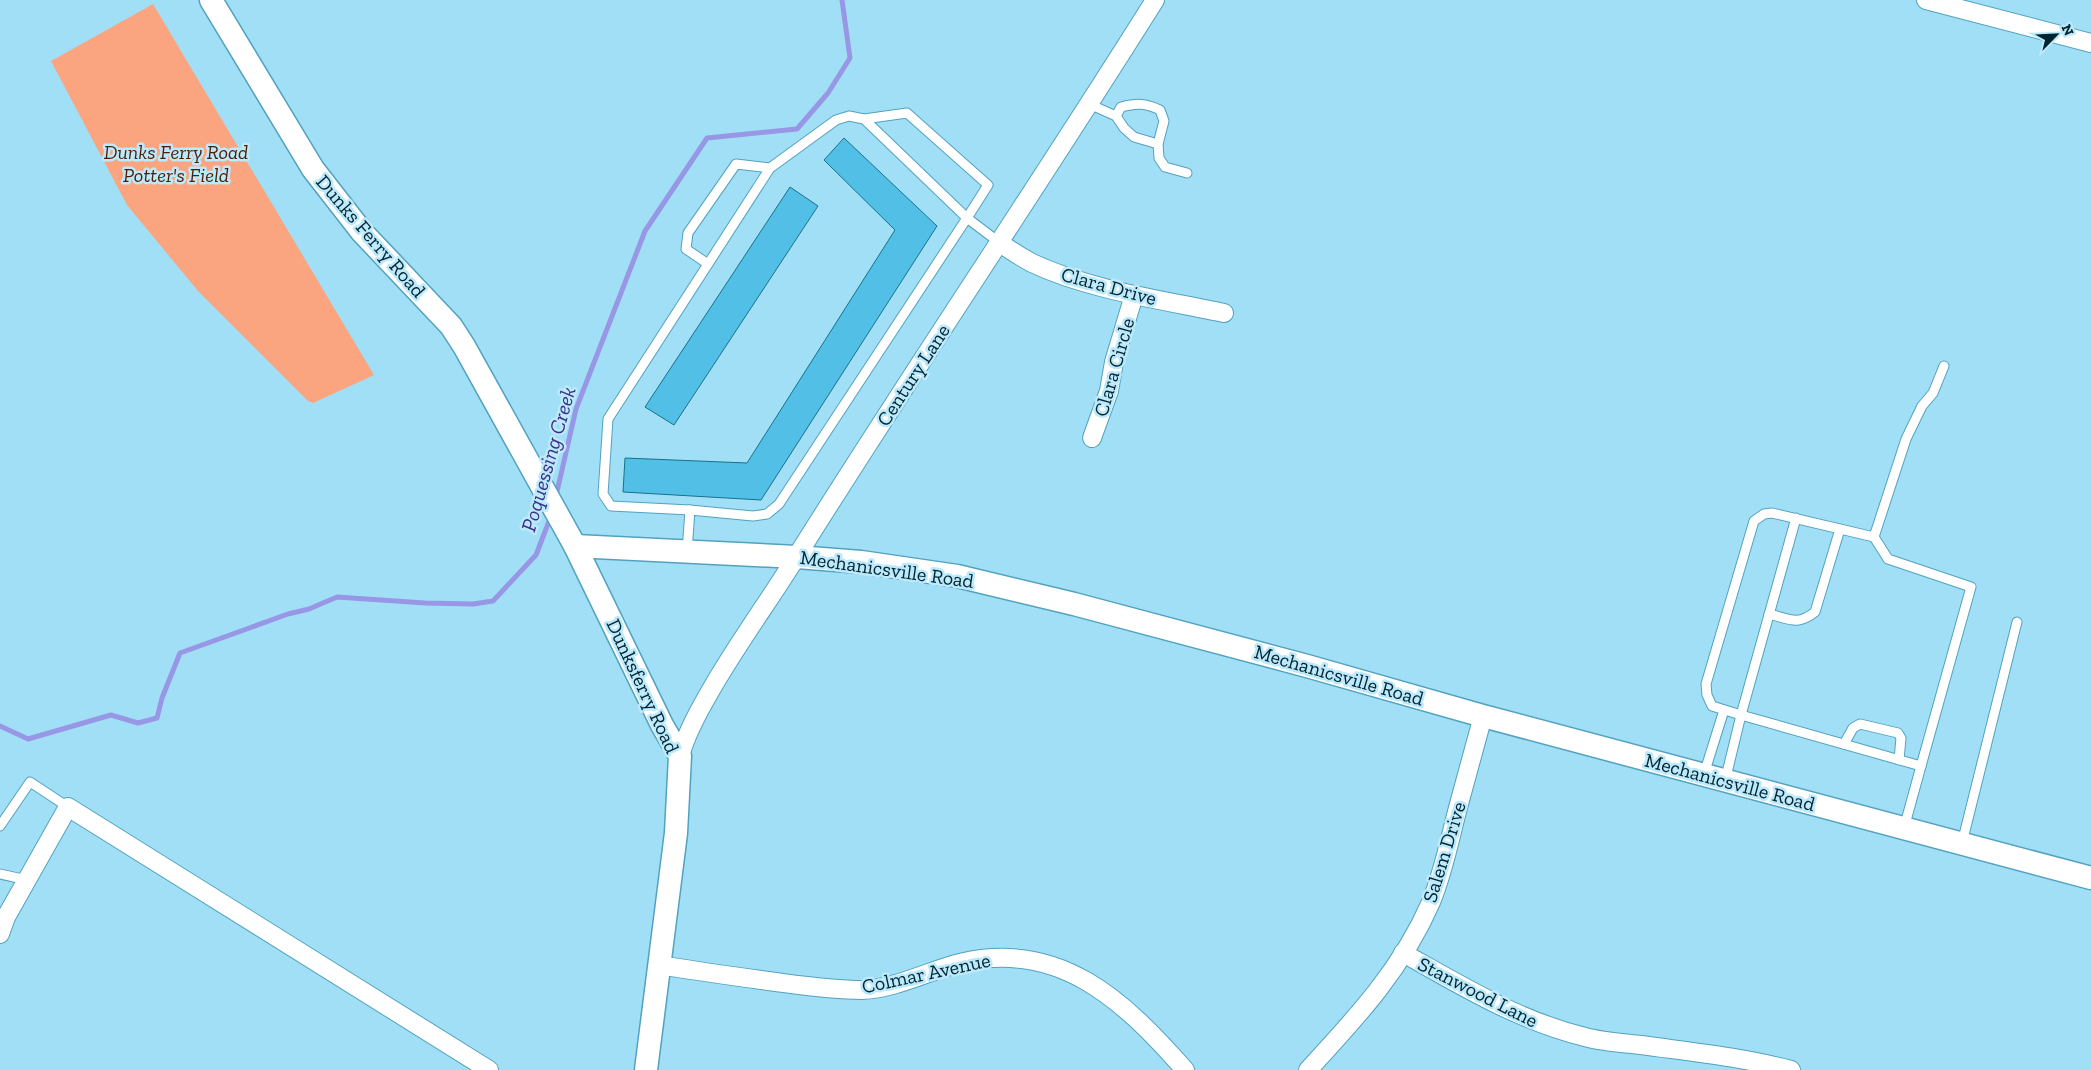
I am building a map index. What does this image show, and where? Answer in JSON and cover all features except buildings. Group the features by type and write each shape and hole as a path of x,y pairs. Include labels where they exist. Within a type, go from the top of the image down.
{"street":[{"name":"Dunks Ferry Road","path":"211,0 318,176 362,232 451,326 533,469"},
{"name":"Century Lane","path":"680,756 693,721 722,670 797,557 863,451 1000,243 1156,0"},
{"path":"1926,0 2091,43"},
{"name":"Clara Drive","path":"1000,243 1032,263 1071,277 1134,295 1224,313"},
{"name":"Clara Circle","path":"1092,438 1109,391 1114,362 1134,295"},
{"name":"Dunksferry Road","path":"533,469 569,536 662,725 680,756 676,833 646,1070"},
{"name":"Mechanicsville Road","path":"569,536 687,551 861,562 957,576 1279,658 1483,716 2091,878"},
{"name":"Salem Drive","path":"1308,1070 1362,1012 1388,979 1431,903 1443,868 1483,716"},
{"path":"0,934 3,916 27,880 68,807 489,1070"},
{"name":"Stanwood Lane","path":"1403,953 1480,997 1523,1018 1552,1028 1587,1038 1758,1062 1791,1070"},
{"name":"Colmar Avenue","path":"659,966 792,984 863,990 882,987 960,963 985,958 1011,957 1033,960 1082,977 1152,1034 1185,1070"}],"lane":[{"path":"1116,116 1121,108 1136,103 1152,106 1160,110 1164,122 1158,144 1159,158 1165,167 1186,174"},
{"path":"1089,104 1116,116 1124,128 1134,137 1158,144"},
{"path":"907,113 988,184 967,218 779,504 767,514 753,516 690,510 611,506 603,494 608,419 770,168 836,120 849,116 864,119 907,113"},
{"path":"864,119 967,218 1000,243"},
{"path":"708,264 686,249 688,233 736,164 770,168"},
{"path":"1874,537 1906,439 1922,406 1933,393 1944,366"},
{"path":"687,551 690,510"},
{"path":"1904,828 1972,587 1888,559 1874,537 1796,518 1772,513 1764,514 1754,521 1706,684 1707,695 1712,706 1921,766"},
{"path":"1715,778 1741,715 1796,518"},
{"path":"1769,614 1804,621 1815,612 1840,529"},
{"path":"1962,844 2017,622"},
{"path":"1715,778 1724,710"},
{"path":"1844,744 1853,728 1860,724 1898,733 1901,738 1899,760"},
{"path":"0,826 30,782 68,807"},
{"path":"0,874 27,880"}],"green space":[{"name":"Dunks Ferry Road Potter's Field","path":"153,4 374,375 313,403 308,401 198,291 127,205 51,61"}],"waterway":[{"name":"Poquessing Creek","path":"556,496 576,409 645,231 707,138 797,129 828,93 850,58 842,0"},
{"name":"Poquessing Creek","path":"0,726 28,739 111,715 138,723 157,718 162,698 180,653 288,614 309,609 337,597 425,603 473,604 493,601 536,555 551,516"}]}
